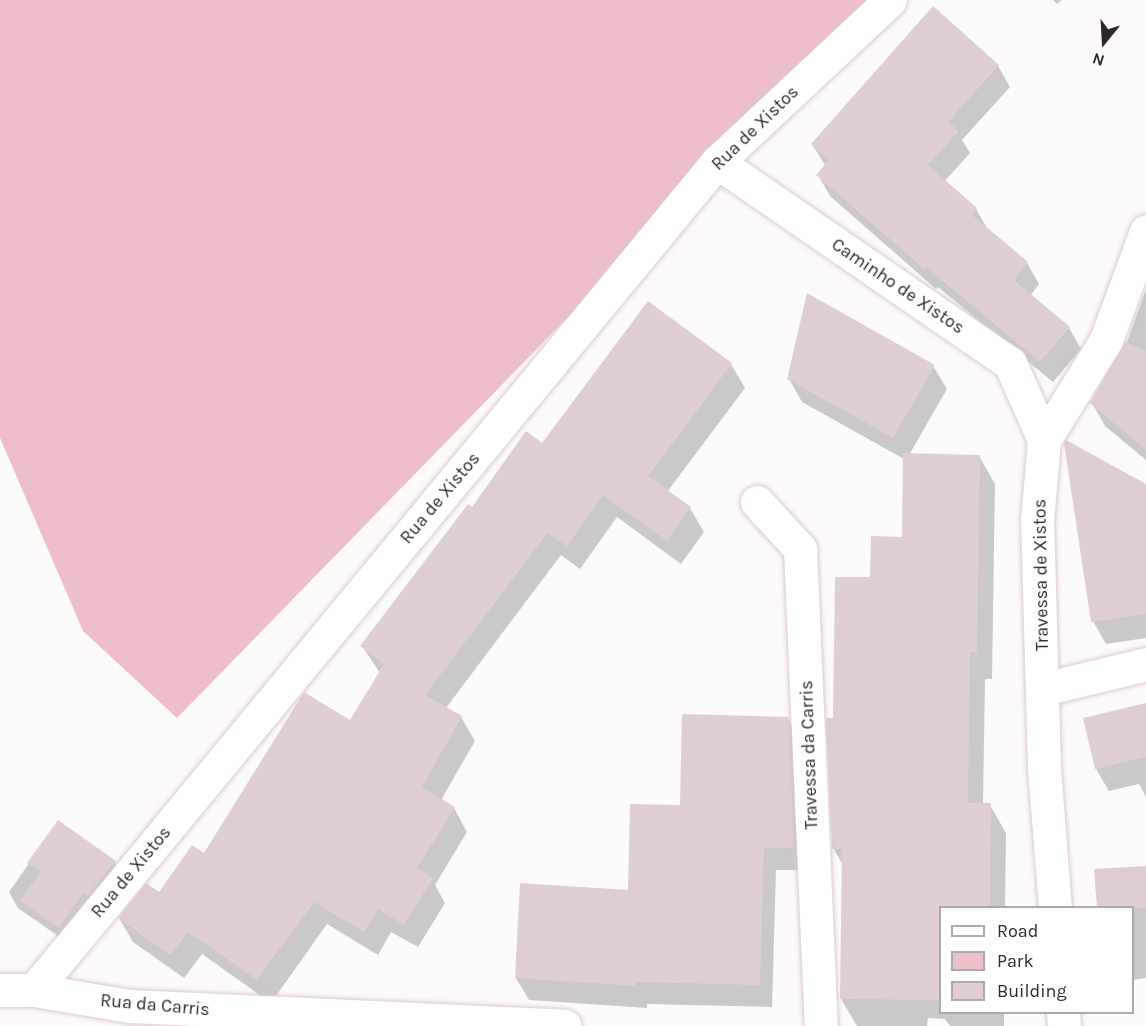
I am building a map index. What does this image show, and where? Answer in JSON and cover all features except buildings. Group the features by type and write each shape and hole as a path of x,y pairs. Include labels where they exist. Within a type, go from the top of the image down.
{"street":[{"name":"Rua de Xistos","path":"34,990 717,162 890,0"},
{"name":"Caminho de Xistos","path":"717,162 1010,363 1044,440"},
{"name":"Travessa de Xistos","path":"1055,906 1044,767 1037,521 1044,440 1106,340 1146,231"},
{"name":"Travessa da Carris","path":"757,501 800,549 820,1026"},
{"path":"1043,688 1146,664"},
{"path":"0,990 34,990"},
{"name":"Rua da Carris","path":"34,990 130,1006 565,1026"}],"green space":[{"path":"0,0 877,0 177,718 83,631 0,438"}]}
